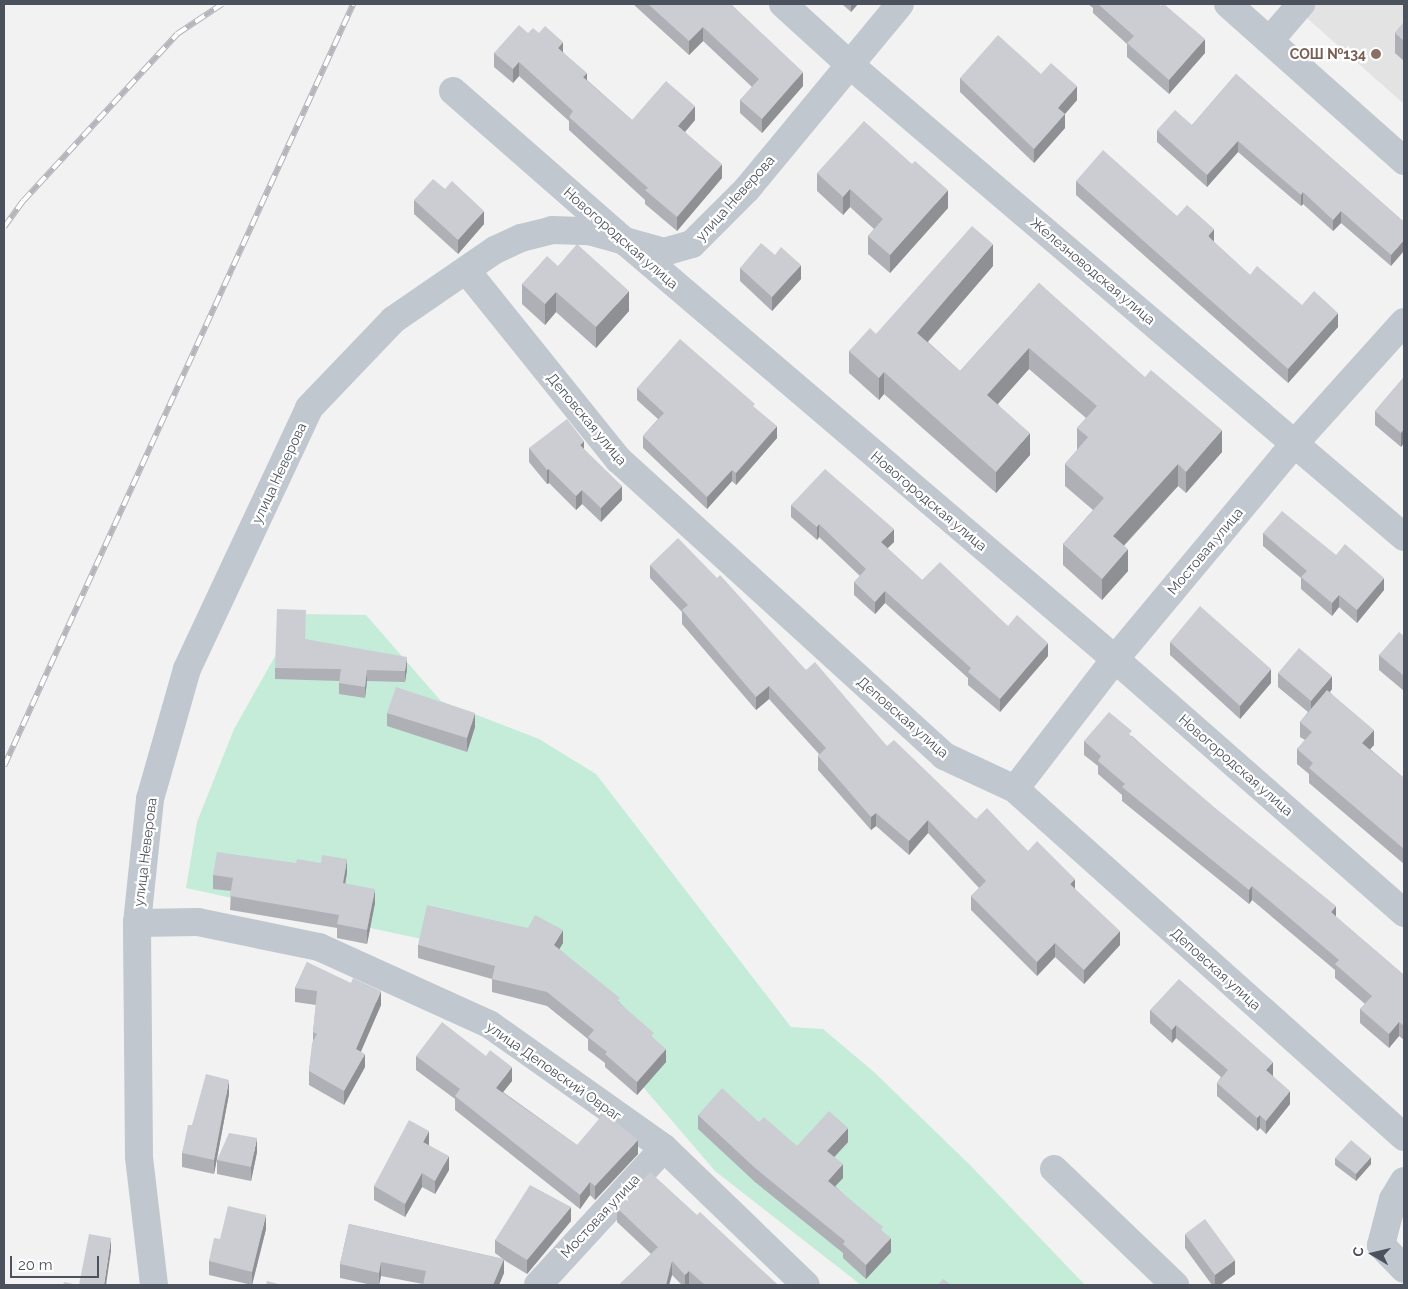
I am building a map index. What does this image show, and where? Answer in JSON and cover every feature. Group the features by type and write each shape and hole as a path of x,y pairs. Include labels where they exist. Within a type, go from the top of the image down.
{"street":[{"name":"Железноводская улица","path":"783,4 849,64 1404,537"},
{"name":"улица Неверова","path":"154,1285 139,1157 137,923 150,799 187,669 309,408 393,320 466,270 521,238 552,230 589,231 628,244 664,252 692,244 747,189 900,4"},
{"path":"1228,4 1404,161"},
{"path":"1270,40 1301,4"},
{"name":"Новогородская улица","path":"453,91 628,244 1115,659 1404,913"},
{"name":"Деповская улица","path":"466,270 619,460 944,756 1015,789 1404,1137"},
{"name":"Мостовая улица","path":"1015,789 1115,659 1295,443 1404,322"},
{"name":"улица Деповский Овраг","path":"137,923 198,922 319,947 489,1024 664,1148 806,1285"},
{"name":"Мостовая улица","path":"538,1285 664,1148"},
{"path":"1054,1169 1175,1285"},
{"path":"1404,1182 1393,1199 1381,1246 1404,1269"}],"shaded area":[{"name":"СОШ №134","path":"1291,4 1404,4 1404,104"}],"green space":[{"path":"299,614 366,615 441,701 539,739 596,774 791,1027 823,1029 874,1072 971,1166 1085,1285 861,1285 715,1171 608,1046 512,970 449,945 186,888 197,822 234,729"}],"building":[{"path":"648,4 731,4 803,72 762,119 740,100 759,79 703,27 689,41"},
{"path":"1098,4 1158,4 1160,6 1164,4 1205,39 1169,80 1127,43 1134,36"},
{"path":"1404,22 1404,41 1395,33"},
{"path":"519,25 528,33 533,28 539,33 545,26 563,42 558,48 587,73 583,77 632,120 666,81 695,106 678,126 722,164 677,217 645,190 648,188 569,117 573,111 519,62 513,69 494,53"},
{"path":"998,35 1041,74 1051,63 1077,86 1058,108 1065,114 1034,149 960,78"},
{"path":"1236,74 1404,222 1404,240 1391,255 1341,211 1333,220 1303,192 1301,195 1238,141 1207,175 1157,130 1175,110 1192,125"},
{"path":"864,121 912,164 915,161 948,190 890,255 868,236 883,219 850,189 843,197 817,173"},
{"path":"1103,150 1177,216 1187,205 1214,229 1208,236 1250,275 1257,266 1302,305 1314,291 1338,313 1288,369 1076,181"},
{"path":"433,179 445,189 452,181 484,211 458,240 414,200"},
{"path":"972,226 993,244 917,333 960,371 1039,283 1145,377 1151,370 1222,430 1186,472 1178,464 1113,536 1128,549 1102,579 1063,544 1104,498 1065,464 1088,437 1077,428 1097,406 1029,348 987,395 1030,433 996,472 884,372 879,378 849,351 870,328 876,334"},
{"path":"761,243 775,255 781,247 801,265 772,297 740,268"},
{"path":"577,244 629,291 596,327 556,292 545,304 522,284 547,256 558,266"},
{"path":"680,339 755,404 753,406 777,426 736,473 732,470 707,497 643,436 664,413 637,388"},
{"path":"1404,377 1404,429 1401,433 1375,411"},
{"path":"567,419 584,441 580,445 622,486 601,508 582,490 576,496 549,469 547,470 529,448"},
{"path":"825,469 894,529 881,542 922,580 940,562 1008,626 1017,615 1048,643 1000,699 968,672 971,668 885,591 875,602 854,582 866,569 819,524 817,527 791,505"},
{"path":"1282,511 1336,555 1345,544 1384,578 1357,610 1339,595 1332,603 1301,577 1307,571 1263,533"},
{"path":"678,538 717,578 720,575 806,670 815,662 887,746 894,740 976,819 987,808 1028,851 1037,841 1075,879 1070,884 1120,931 1084,970 1055,943 1037,962 971,896 986,881 928,820 909,841 876,813 871,817 818,756 826,748 769,686 756,697 682,610 688,605 650,565"},
{"path":"1200,606 1271,669 1240,706 1170,642"},
{"path":"277,609 306,610 305,639 407,657 405,671 367,670 365,687 339,683 341,669 275,668"},
{"path":"1399,632 1404,636 1404,676 1379,655"},
{"path":"1299,648 1332,676 1311,701 1278,673"},
{"path":"396,687 475,713 467,738 387,713"},
{"path":"1327,690 1374,730 1362,743 1404,778 1404,849 1309,768 1313,763 1297,749 1312,732 1300,722"},
{"path":"1109,712 1132,731 1129,734 1214,807 1336,906 1331,912 1404,975 1404,1026 1399,1022 1389,1034 1360,1009 1372,996 1335,964 1339,960 1252,886 1249,890 1122,787 1125,784 1098,761 1101,756 1084,741"},
{"path":"217,852 296,863 297,859 321,863 322,855 347,859 343,883 375,889 367,930 337,924 339,915 230,896 233,878 213,875"},
{"path":"427,905 528,928 535,915 563,930 554,945 620,998 617,1001 654,1033 651,1036 666,1049 637,1082 605,1054 607,1052 588,1037 594,1030 547,992 492,979 495,966 418,945"},
{"path":"307,962 351,983 353,978 381,991 356,1049 365,1054 344,1091 309,1071 312,1043 317,1034 313,1032 317,991 295,988"},
{"path":"1179,979 1273,1062 1266,1070 1290,1091 1266,1121 1260,1115 1257,1118 1217,1083 1228,1070 1176,1025 1172,1030 1150,1010"},
{"path":"442,1022 486,1056 490,1050 512,1067 496,1088 577,1145 604,1113 638,1140 595,1186 590,1182 580,1195 455,1096 460,1089 416,1056"},
{"path":"206,1074 229,1080 214,1160 182,1153 188,1125 192,1125"},
{"path":"722,1088 759,1122 764,1117 797,1146 829,1111 848,1128 827,1151 843,1164 828,1181 883,1227 881,1230 891,1238 866,1265 843,1244 845,1241 755,1168 698,1115"},
{"path":"409,1120 429,1131 423,1142 449,1156 435,1181 422,1173 405,1204 374,1186"},
{"path":"229,1133 257,1138 251,1167 217,1160"},
{"path":"1351,1140 1371,1157 1356,1174 1335,1158"},
{"path":"650,1172 697,1215 700,1212 778,1285 705,1285 689,1271 685,1275 672,1261 666,1285 619,1285 658,1247 617,1208"},
{"path":"530,1185 571,1207 527,1260 495,1240"},
{"path":"228,1206 266,1215 252,1272 209,1261 214,1238 220,1239"},
{"path":"1205,1219 1235,1260 1215,1275 1185,1234"},
{"path":"349,1224 504,1259 493,1285 423,1285 426,1271 381,1262 379,1273 340,1264"},
{"path":"89,1234 111,1238 104,1285 79,1285"},
{"path":"943,1279 951,1285 938,1285"},
{"path":"267,1281 282,1285 266,1285"},
{"path":"64,1282 78,1285 63,1285"}],"railway":[{"path":"4,227 23,201 177,34 222,4"},
{"path":"4,766 353,4"}],"place":[{"name":"СОШ №134","path":"1376,54"}]}
